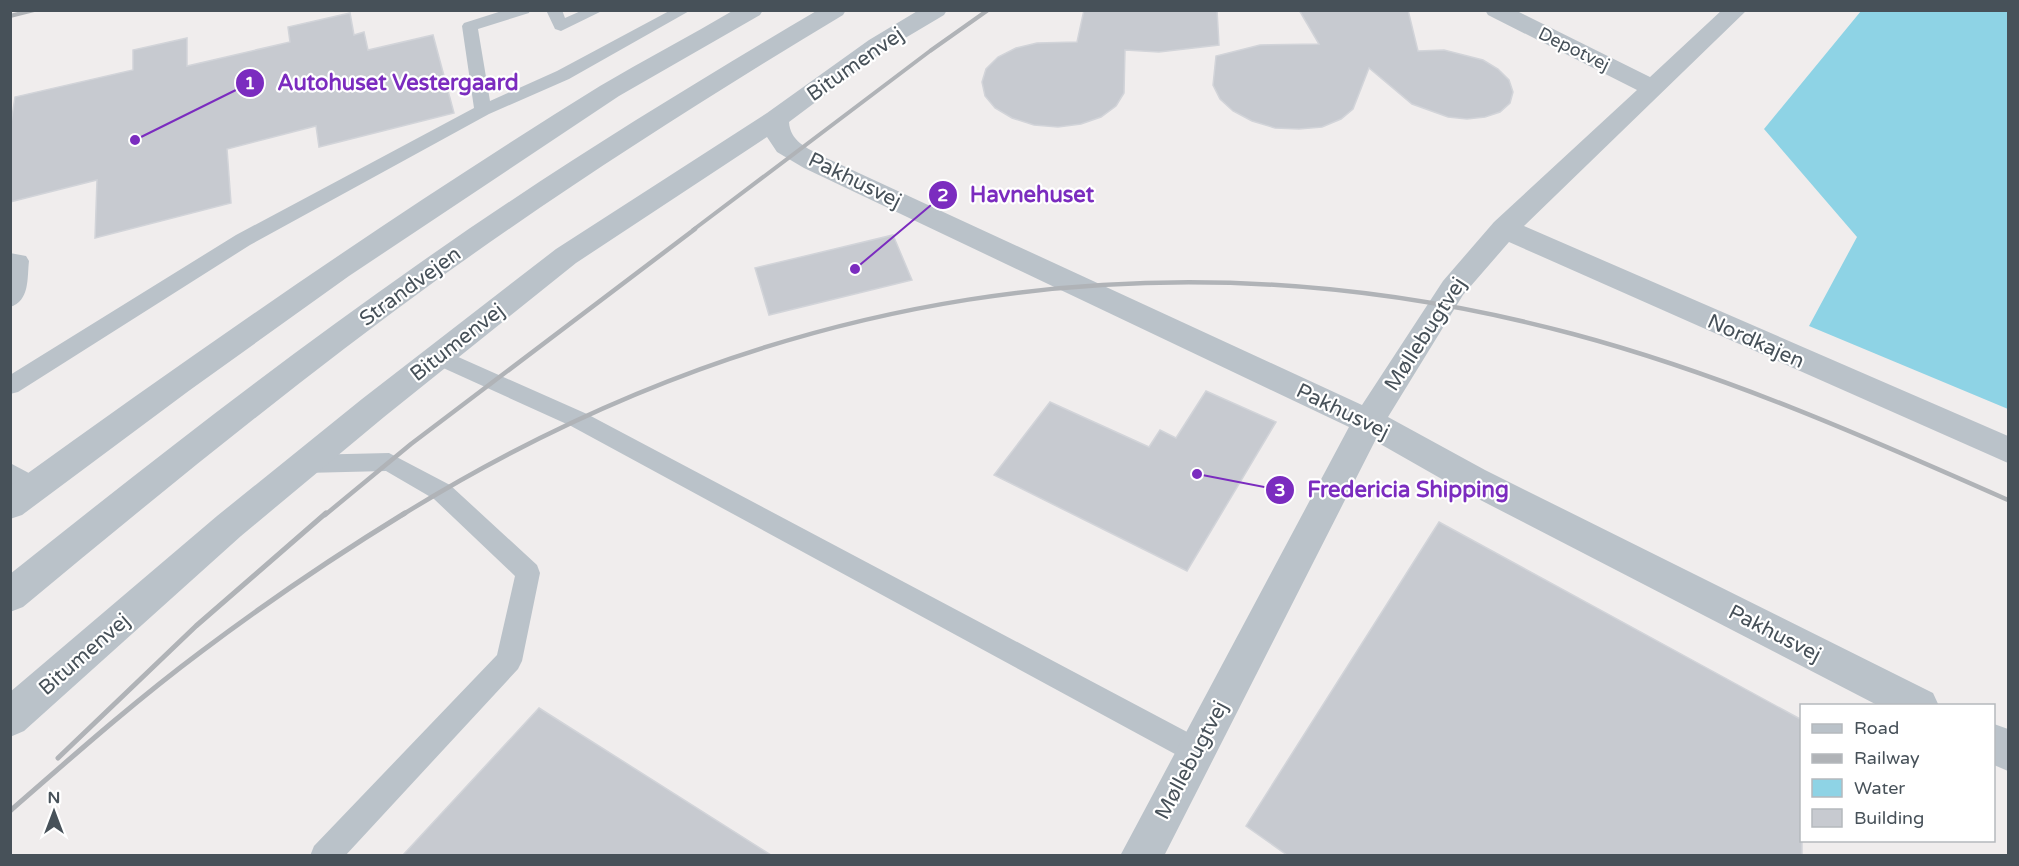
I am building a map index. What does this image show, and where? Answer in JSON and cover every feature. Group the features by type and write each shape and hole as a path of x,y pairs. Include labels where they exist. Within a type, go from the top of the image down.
{"street":[{"path":"16,493 348,262 610,91 752,10"},
{"name":"Strandvejen","path":"10,596 163,472 323,350 490,228 668,112 835,10"},
{"name":"Bitumenvej","path":"10,718 220,534 438,356 566,256 776,119 877,45 936,10"},
{"name":"Depotvej","path":"1496,10 1652,88"},
{"name":"Møllebugtvej","path":"1141,855 1368,422 1453,288 1504,229 1736,10"},
{"name":"Pakhusvej","path":"776,119 776,132 784,144 813,162 1368,422 1473,480 1917,704"},
{"name":"Nordkajen","path":"1504,229 2008,450"}],"lane":[{"path":"483,111 470,26 523,10"},
{"path":"554,10 561,26 597,10"},
{"path":"10,386 243,240 483,111 563,75 684,10"},
{"path":"10,260 19,261 15,295 10,300"},
{"path":"438,356 579,420 1196,751"},
{"path":"305,464 389,462 442,492 528,573 509,661 324,855"}],"water":[{"path":"1861,11 2008,11 2008,409 1809,326 1857,237 1764,129"}],"building":[{"path":"1084,10 1217,10 1219,45 1159,52 1125,50 1124,93 1116,106 1101,117 1081,124 1058,127 1034,125 1012,118 995,108 985,96 982,82 986,69 998,57 1016,48 1037,43 1077,42"},
{"path":"1299,10 1408,10 1418,51 1444,50 1483,60 1498,69 1509,80 1513,92 1510,103 1500,112 1485,117 1467,119 1448,117 1412,104 1369,68 1353,109 1341,119 1322,127 1275,128 1252,121 1233,111 1220,99 1213,85 1216,56 1260,45 1319,44"},
{"path":"350,13 354,35 364,32 368,50 433,35 454,113 319,147 316,126 227,149 231,203 95,238 97,180 10,202 10,130 15,97 133,70 133,50 187,38 187,66 290,42 288,27"},
{"path":"893,235 912,280 769,315 755,268"},
{"path":"1206,391 1276,422 1187,571 994,475 1050,402 1149,447 1160,430 1176,438"},
{"path":"1439,522 1800,719 1800,842 1802,842 1802,855 1287,855 1246,826"},
{"path":"539,708 771,855 403,855"}],"railway":[{"path":"10,16 34,10"},
{"path":"693,230 930,51 988,10"},
{"path":"325,515 411,444 695,229"},
{"path":"402,515 539,439 679,377 822,331 968,300 1117,284 1267,285 1419,301 1573,334 1739,387 1848,430 2008,500"},
{"path":"58,758 196,626 326,513"},
{"path":"10,811 128,709 202,651 302,580 405,513"}],"place":[{"name":"Autohuset Vestergaard","path":"135,140"},
{"name":"Havnehuset","path":"855,269"},
{"name":"Fredericia Shipping","path":"1197,474"}]}
